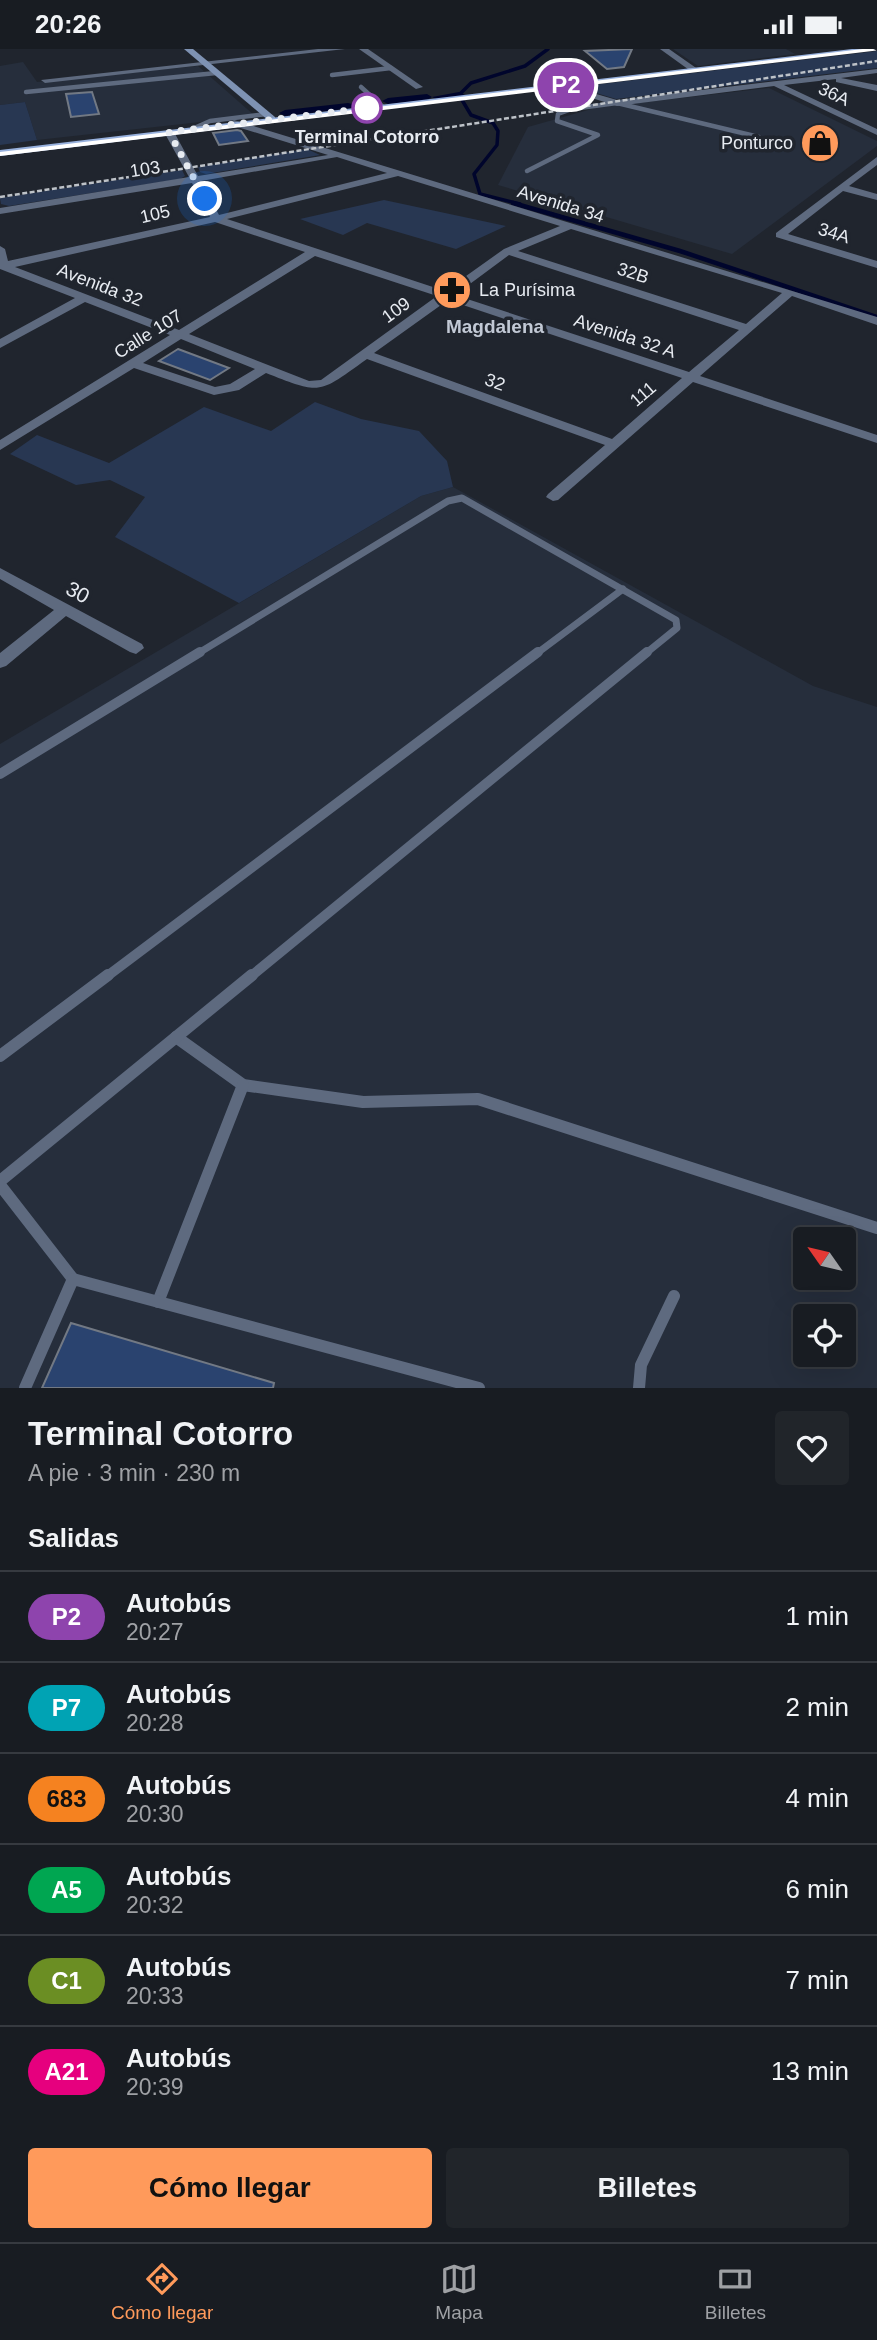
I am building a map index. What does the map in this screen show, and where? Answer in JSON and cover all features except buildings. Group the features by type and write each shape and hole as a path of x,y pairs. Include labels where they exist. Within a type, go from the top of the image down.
{"main road":[{"path":"0,153 234,124 269,117 872,49"}],"street":[{"path":"188,49 269,117"},
{"path":"45,81 341,49"},
{"path":"363,49 419,87"},
{"path":"664,49 695,70"},
{"path":"558,86 617,103 877,71"},
{"path":"830,78 877,88"},
{"name":"36A","path":"776,85 877,132"},
{"name":"Avenida 34","path":"234,124 790,292 877,321"},
{"path":"169,132 216,219"},
{"name":"103","path":"0,211 337,156"},
{"path":"841,187 877,160"},
{"name":"105","path":"2,267 216,219 398,173"},
{"path":"841,187 877,197"},
{"name":"34A","path":"841,187 780,235 877,265"},
{"name":"Avenida 32 A","path":"216,219 877,439"},
{"name":"109","path":"317,386 508,251 571,225"},
{"path":"0,249 2,267"},
{"name":"Calle 107","path":"0,446 315,251"},
{"name":"32B","path":"508,251 746,328"},
{"name":"Avenida 32","path":"2,267 308,385 317,386"},
{"name":"111","path":"553,496 790,292"},
{"path":"0,344 85,297"},
{"name":"32","path":"365,354 612,443"},
{"path":"133,364 214,391 234,387 265,368"},
{"name":"30","path":"0,573 136,648"},
{"path":"0,662 65,609"}],"lane":[{"path":"332,75 391,68"},
{"path":"26,92 216,73"},
{"path":"361,87 382,106"},
{"path":"527,171 598,135 557,121 558,114 567,110 600,108 617,103 759,137"},
{"path":"192,129 210,121 269,117"},
{"path":"0,774 448,501 462,498 677,620 677,628 0,1183 73,1279 479,1388"},
{"path":"0,1056 623,589"},
{"path":"176,1037 243,1085 363,1102 478,1099 877,1228"},
{"path":"158,1302 243,1085"},
{"path":"25,1388 73,1279"},
{"path":"639,1388 641,1365 674,1296"}],"shaded area":[{"path":"673,49 786,49 795,54 698,66"},
{"path":"877,51 877,68 616,99 576,87"},
{"path":"23,62 37,82 198,66 255,116 37,140 25,102 0,105 0,66"},
{"path":"769,88 877,141 877,146 732,254 498,185 528,127 595,108"},
{"path":"25,102 37,140 0,145 0,105"},
{"path":"307,149 320,155 206,174 200,172 198,167"},
{"path":"182,170 185,176 180,179 9,206 1,204 0,198"},
{"path":"384,200 506,226 456,249 367,223 343,235 300,219"},
{"path":"315,402 361,419 419,431 447,461 453,487 421,496 239,603 115,537 145,497 110,480 76,485 10,454 37,435 109,463 204,407 271,431"},
{"path":"453,487 813,686 877,707 877,1388 0,1388 0,744 421,496"}],"waterway":[{"path":"520,204 480,194 474,174 497,145 498,131 493,123 471,115 459,95 471,83 525,66 548,49"},
{"path":"438,97 459,95"},
{"path":"388,101 427,97"},
{"path":"285,113 348,106"},
{"path":"513,203 680,251 877,317"}],"railway":[{"path":"0,197 877,61"}],"bus line":[{"name":"P2","path":"0,153 871,49"}],"place":[{"name":"Terminal Cotorro","path":"367,108"},
{"name":"Ponturco","path":"820,143"},
{"name":"La Purísima","path":"452,290"}],"district":[{"name":"Magdalena","path":"495,326"}],"route":[{"path":"205,199 169,132 367,108"}]}
